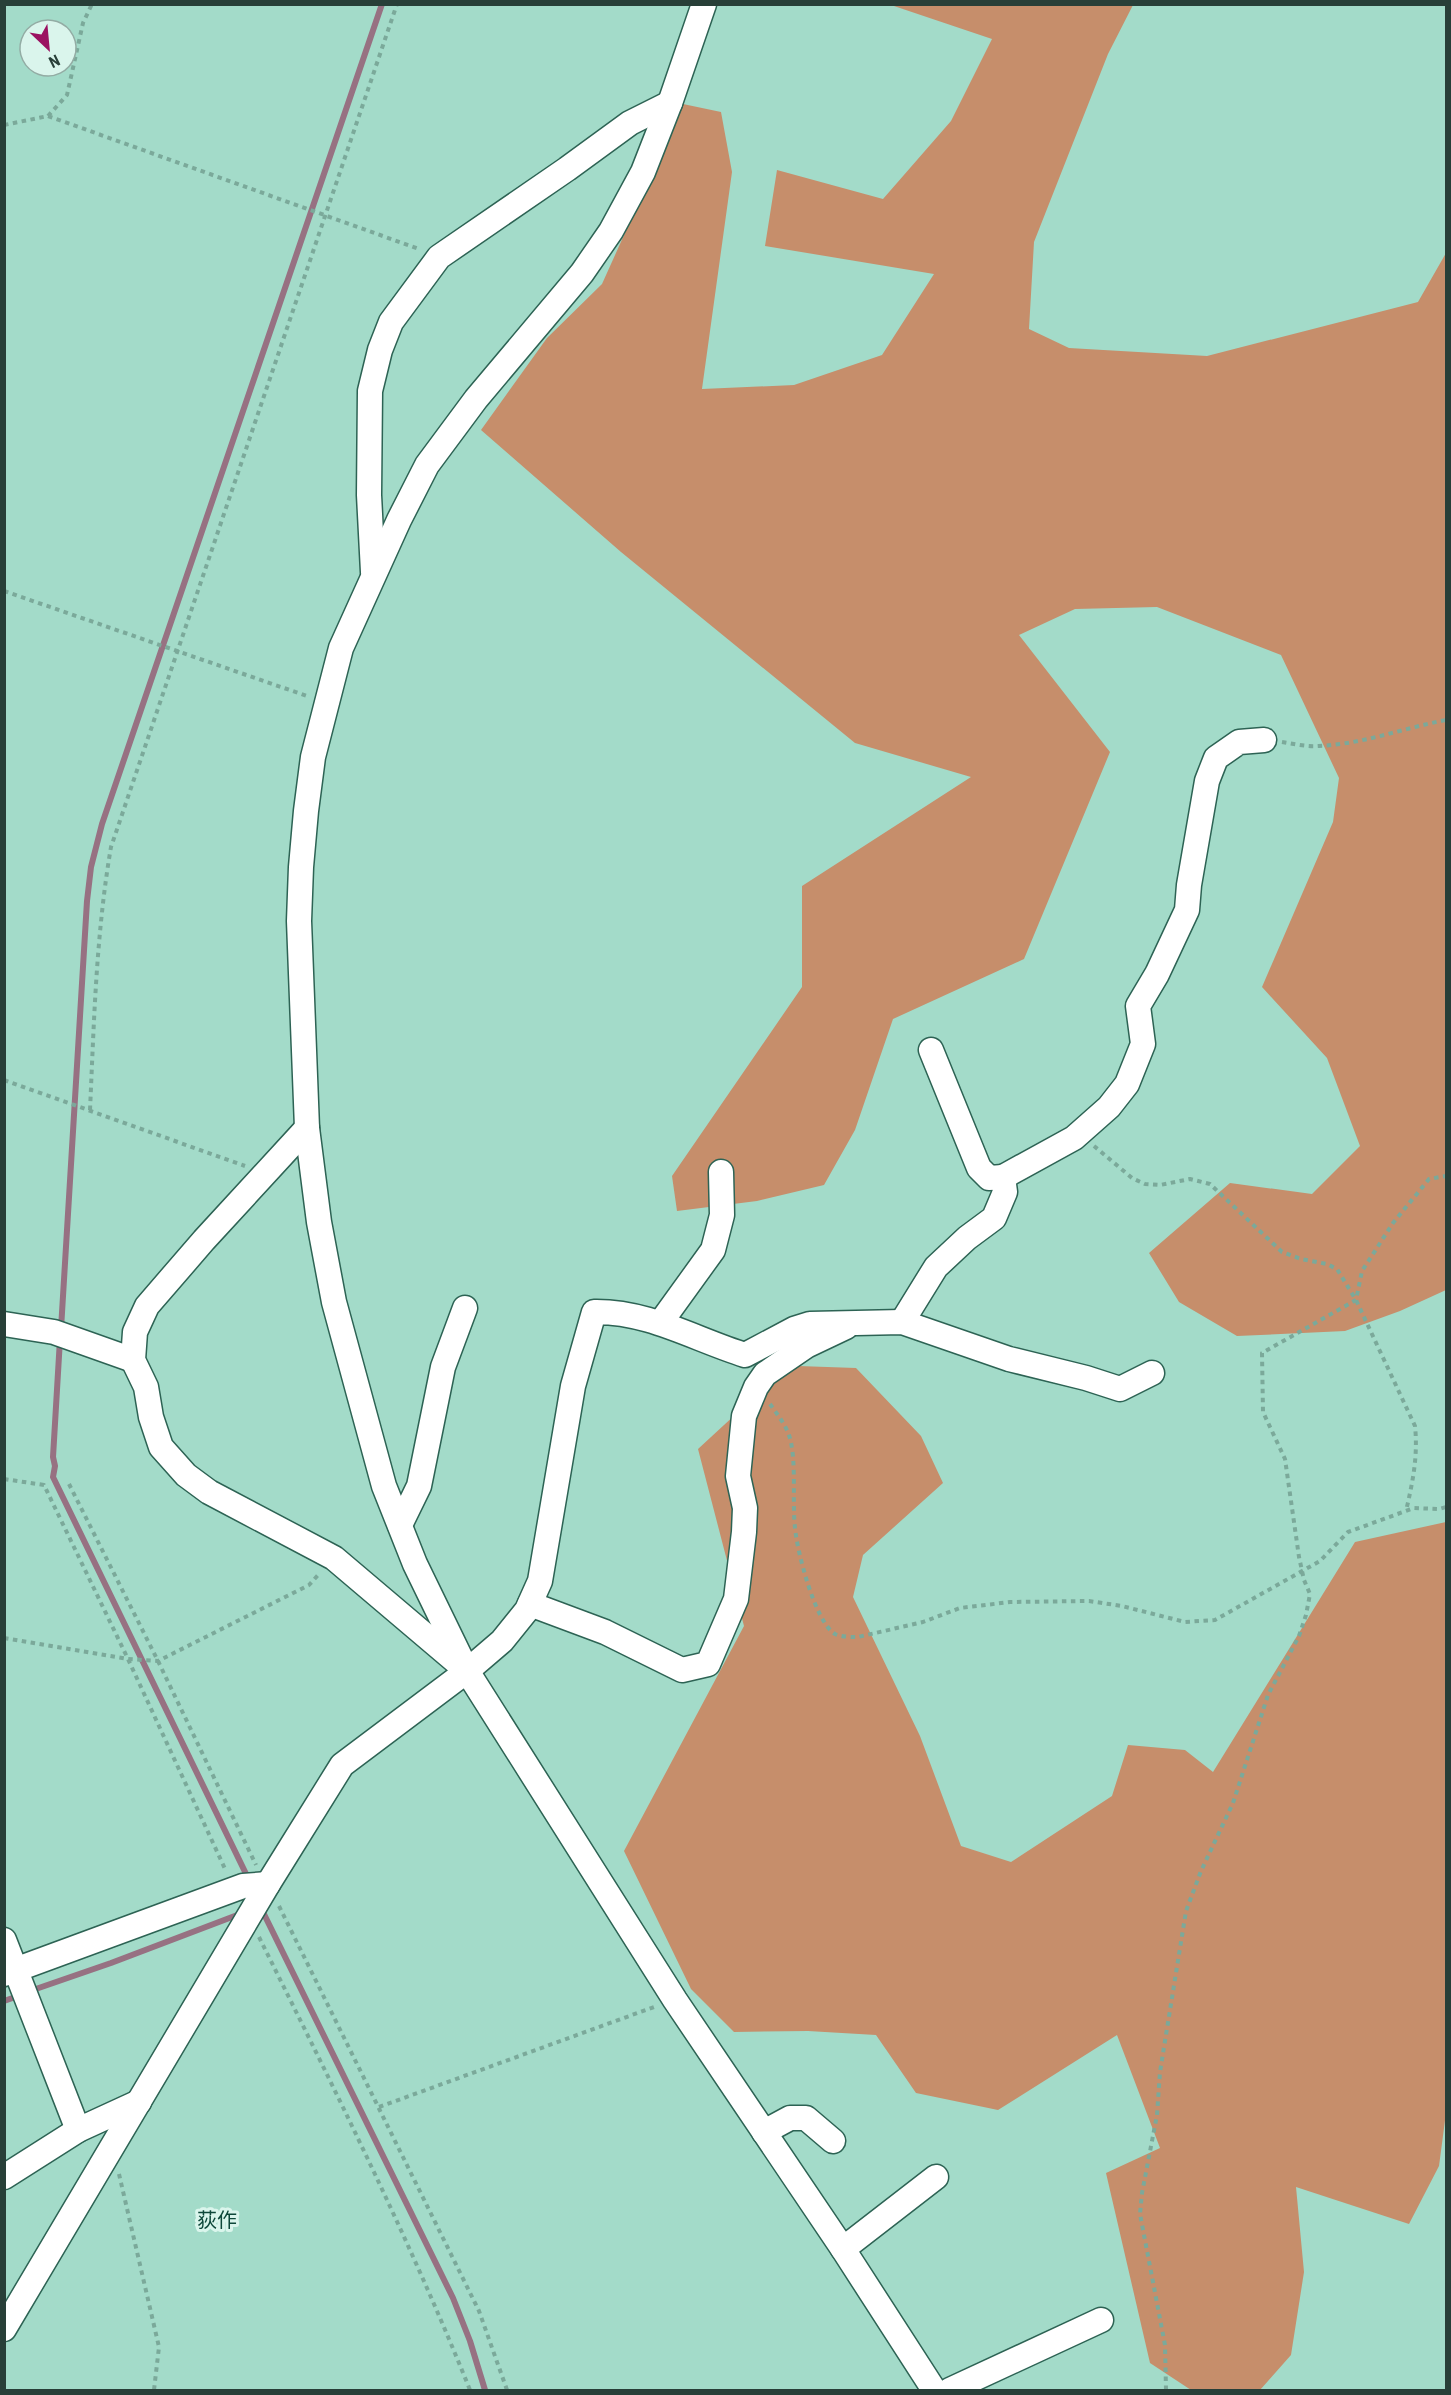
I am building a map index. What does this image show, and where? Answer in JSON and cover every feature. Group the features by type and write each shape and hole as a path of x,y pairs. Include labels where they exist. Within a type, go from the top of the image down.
{"street":[{"path":"704,4 670,103 643,172 611,231 582,273 476,399 428,465 373,574 341,648 314,757 301,867 299,921 307,1128 334,1302 384,1486 415,1563 467,1671 675,2000 843,2248 934,2391"},
{"path":"373,574 369,495 369,391 380,350 391,322 439,257 630,123 670,103"},
{"path":"931,1050 979,1168 989,1178 1003,1178 1080,1133 1109,1107 1127,1084 1143,1044 1138,1006 1157,974 1187,910 1207,781 1216,758 1239,742 1263,740"},
{"path":"307,1128 147,1306 135,1332 134,1360 146,1387 151,1417 161,1447 186,1476 209,1492 334,1558 467,1671"},
{"path":"661,1322 713,1250 722,1215 722,1172"},
{"path":"902,1322 936,1267 967,1238 994,1218 1005,1192 1003,1178"},
{"path":"400,1525 419,1486 443,1367 465,1308"},
{"path":"4,2329 268,1884 342,1765 467,1671 502,1641 530,1604 540,1581 573,1386 594,1311 612,1311 661,1322 713,1345 745,1355 794,1329 810,1324 902,1322 1009,1359 1120,1389 1152,1373"},
{"path":"530,1604 605,1632 682,1670 708,1664 736,1599 745,1520 745,1508 738,1476 744,1416 756,1387 765,1374 806,1346 853,1323"},
{"path":"4,1324 54,1332 134,1360"},
{"path":"10,1972 243,1886 268,1884"},
{"path":"4,1940 10,1972 78,2130"},
{"path":"4,2177 78,2130 139,2103"},
{"path":"764,2132 790,2118 806,2118 833,2141"},
{"path":"843,2248 936,2177"},
{"path":"950,2391 1101,2320"}],"path":[{"path":"48,116 67,95 83,23 92,4"},
{"path":"90,1110 94,1004 105,880 111,847 397,4"},
{"path":"4,125 48,116 439,257"},
{"path":"4,591 326,703"},
{"path":"1263,740 1319,746 1392,734 1414,726 1446,720"},
{"path":"4,1080 265,1173"},
{"path":"1080,1133 1132,1178 1145,1184 1160,1185 1190,1179 1210,1184 1282,1252 1301,1259 1327,1264 1337,1269 1356,1300 1415,1426 1416,1472 1406,1511"},
{"path":"1166,2391 1165,2345 1140,2214 1157,2115 1160,2072 1186,1911 1201,1871 1233,1803 1268,1695 1299,1636 1310,1594 1303,1572 1285,1459 1263,1412 1262,1353 1356,1300 1362,1271 1393,1223 1429,1179 1446,1176"},
{"path":"756,1387 781,1419 790,1436 795,1530 811,1597 835,1634 858,1638 923,1622 960,1608 1010,1602 1089,1601 1122,1606 1185,1622 1215,1620 1320,1561 1348,1532 1414,1508 1446,1507"},
{"path":"69,1484 158,1661 257,1868 268,1884 479,2311 507,2391"},
{"path":"4,1638 128,1659 158,1661 309,1585 334,1558"},
{"path":"379,2107 675,2000"},
{"path":"113,2145 159,2347 154,2391"}],"shaded area":[{"path":"891,5 1133,5 1108,54 1034,242 1029,329 1069,348 1207,356 1418,302 1446,253 1446,1290 1400,1311 1345,1331 1237,1336 1179,1302 1149,1253 1230,1183 1312,1194 1360,1146 1327,1058 1262,987 1333,822 1339,778 1281,655 1157,607 1075,609 1019,635 1110,752 1024,959 893,1019 855,1130 824,1185 757,1201 677,1211 672,1176 802,987 802,886 971,777 855,743 621,552 481,430 547,338 602,284 683,104 721,112 732,172 702,389 794,385 882,355 934,274 765,246 777,170 883,199 951,121 992,39"},
{"path":"798,1366 856,1368 921,1436 943,1483 863,1555 853,1597 920,1736 961,1846 1011,1862 1112,1796 1128,1745 1185,1750 1213,1772 1355,1542 1446,1522 1446,2113 1439,2166 1409,2224 1296,2187 1304,2272 1291,2355 1260,2390 1191,2390 1150,2363 1106,2173 1160,2148 1117,2035 998,2110 916,2093 876,2035 808,2031 734,2032 691,1989 624,1851 744,1626 698,1449 750,1401"}],"waterway":[{"path":"61,1329 91,867 102,824 382,4"},
{"path":"60,1339 53,1477 249,1880"},
{"path":"261,1908 453,2298 470,2341 485,2390"},
{"path":"30,1991 240,1914"},
{"path":"4,2001 21,1995"}],"district":[{"name":"荻作","path":"217,2220"}]}
